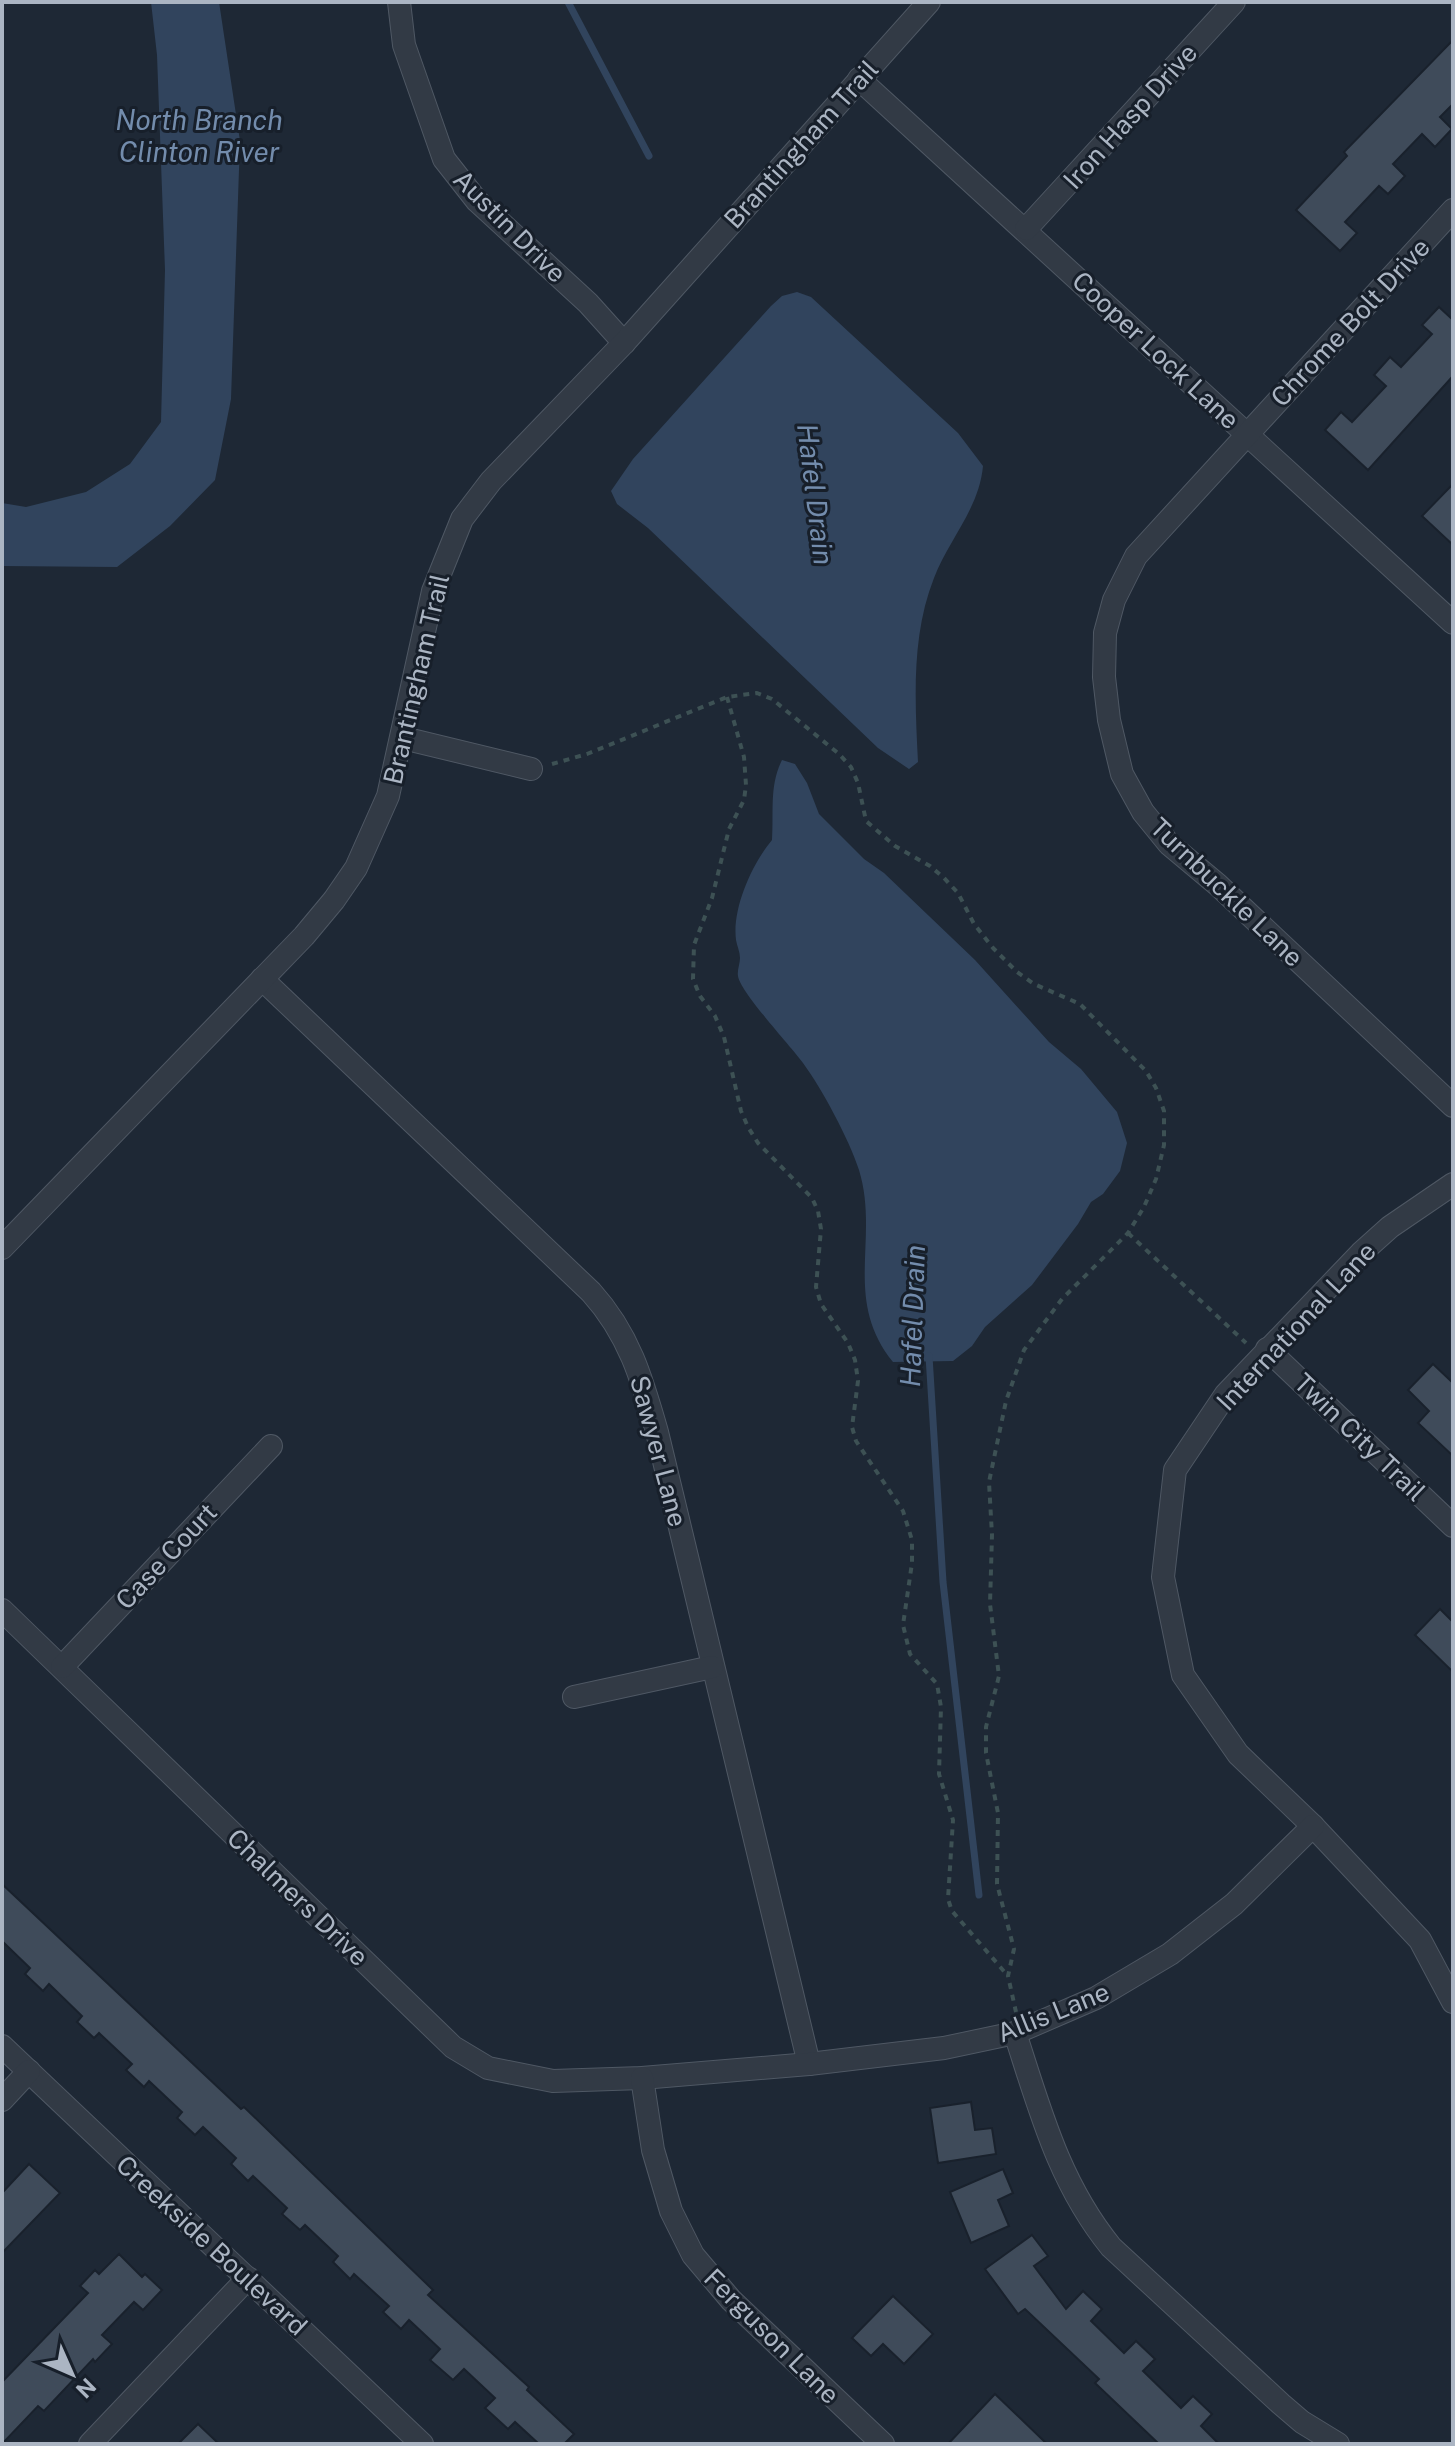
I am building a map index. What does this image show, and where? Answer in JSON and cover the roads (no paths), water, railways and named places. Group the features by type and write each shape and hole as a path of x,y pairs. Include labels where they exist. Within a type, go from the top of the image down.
{"street":[{"name":"Austin Drive","path":"399,2 404,45 444,159 477,201 588,303 624,343"},
{"name":"Brantingham Trail","path":"2,1248 262,979 324,912 356,868 388,796 433,591 462,519 491,481 624,343 929,2"},
{"name":"Iron Hasp Drive","path":"1026,229 1234,2"},
{"name":"Cooper Lock Lane","path":"859,79 1453,623"},
{"name":"Chrome Bolt Drive","path":"1247,434 1453,210"},
{"name":"Turnbuckle Lane","path":"1247,434 1136,556 1114,600 1105,633 1104,677 1109,720 1122,774 1143,812 1169,844 1218,885 1453,1106"},
{"path":"403,738 531,769"},
{"name":"Sawyer Lane","path":"262,979 591,1292 611,1314 628,1344 643,1380 809,2064"},
{"name":"International Lane","path":"1453,1184 1435,1194 1371,1244 1226,1394 1175,1470 1163,1577 1183,1675 1238,1754 1313,1826 1420,1940 1453,2002"},
{"name":"Twin City Trail","path":"1263,1353 1453,1526"},
{"name":"Case Court","path":"62,1667 271,1446"},
{"name":"Chalmers Drive","path":"2,1610 453,2047 488,2068 553,2081 642,2078"},
{"path":"574,1697 712,1667"},
{"name":"Allis Lane","path":"642,2078 809,2064 944,2048 1019,2031 1096,1998 1170,1954 1234,1904 1313,1826"},
{"path":"1019,2031 1047,2133 1069,2185 1093,2225 1111,2247 1281,2404 1302,2422 1338,2444"},
{"name":"Creekside Boulevard","path":"2,2046 422,2444"},
{"path":"2,2100 29,2071"},
{"name":"Ferguson Lane","path":"642,2078 653,2150 666,2196 693,2255 731,2300 883,2444"},
{"path":"90,2444 248,2278"}],"water":[{"name":"North Branch Clinton River","path":"151,2 219,2 240,141 231,399 215,480 170,526 117,567 2,566 2,503 26,507 86,492 130,464 161,422 165,270 157,55"},
{"path":"797,292 811,297 958,433 983,466 976,496 940,564 921,623 916,669 918,762 909,769 878,748 648,528 617,504 611,491 633,459 771,306 782,296"},
{"path":"782,760 795,764 807,783 819,814 975,960 1049,1042 1081,1069 1117,1112 1127,1143 1120,1171 1103,1194 1091,1202 1032,1285 953,1361 893,1362 878,1338 869,1315 865,1292 866,1220 855,1158 810,1074 756,1006 738,976 737,914 757,861 772,840 774,789"}],"waterway":[{"name":"Hafel Drain","path":"568,2 649,156"},
{"name":"Hafel Drain","path":"929,1356 943,1582 979,1895"}]}
